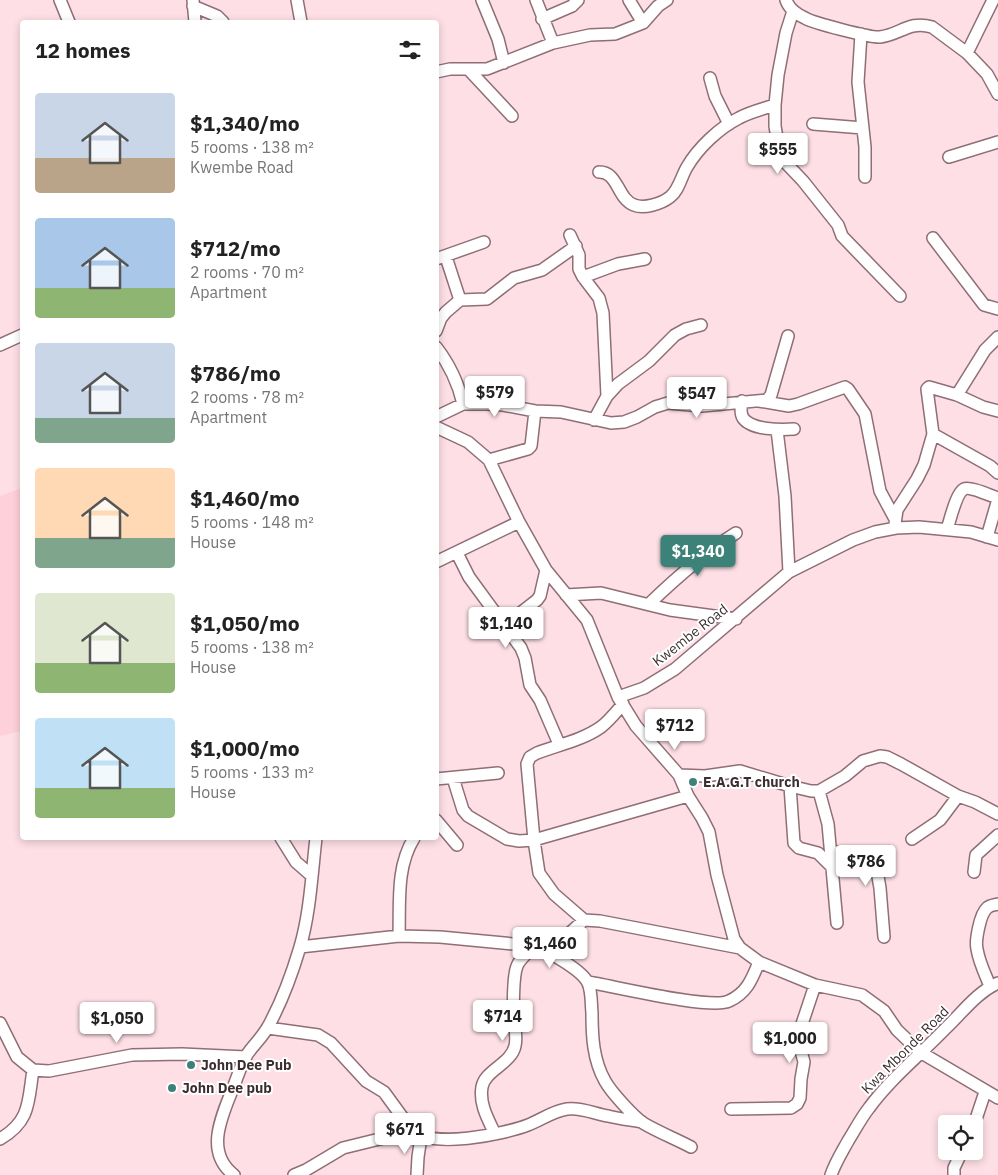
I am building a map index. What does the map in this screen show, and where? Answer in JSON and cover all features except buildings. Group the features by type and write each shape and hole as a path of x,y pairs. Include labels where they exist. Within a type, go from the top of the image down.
{"street":[{"path":"60,0 68,20"},
{"path":"297,0 301,20"},
{"path":"482,0 498,39 504,63"},
{"path":"536,0 553,43"},
{"path":"542,19 572,6 578,0"},
{"path":"629,0 642,23"},
{"path":"439,71 450,69 487,69 553,43 590,34 615,34 642,23 658,6 667,0"},
{"path":"786,0 793,11 806,19 861,34 879,37 895,33 907,26 925,25 932,27 967,54 987,74 998,94"},
{"path":"967,54 993,0"},
{"path":"193,3 195,20"},
{"path":"193,3 221,20"},
{"path":"793,11 786,33 775,105 775,126 782,158 838,225 842,236 900,296"},
{"path":"861,34 858,82 866,147 865,176"},
{"path":"469,70 512,116"},
{"path":"710,78 715,96 730,124"},
{"path":"599,172 610,176 626,200 633,205 646,206 659,203 670,197 677,188 686,168 696,154 730,124 741,117 775,105"},
{"path":"813,124 863,128"},
{"path":"949,157 998,142"},
{"path":"570,235 579,255 579,269 595,292 603,312 607,396"},
{"path":"933,238 984,305 998,309"},
{"path":"460,300 441,258 484,242"},
{"path":"439,323 446,312 460,300 487,299 514,278 542,270 576,246"},
{"path":"583,277 618,264 644,259"},
{"path":"594,420 607,396 618,384 661,350 675,335 686,329 701,325"},
{"path":"0,345 20,336"},
{"path":"439,418 463,404 503,405 535,411 560,412 611,423 624,422 637,417 655,406 668,403 702,406 767,400 771,396 788,336"},
{"path":"957,395 986,350 998,337"},
{"path":"439,352 454,374 463,404"},
{"path":"759,401 789,406 845,387 848,388 866,414 880,491 895,523"},
{"path":"895,523 897,510 924,465 933,434 927,389 929,387 957,395 983,407 998,411"},
{"path":"742,401 741,413 746,421 777,430 794,429"},
{"path":"488,460 528,449 531,446 535,411"},
{"path":"439,420 488,460 546,570 581,612 592,629 621,701 636,726 679,775 688,796 709,832 717,875 731,930 740,948 759,962 815,985 862,995 874,1003 920,1052 998,1098"},
{"path":"777,430 785,496 790,572"},
{"path":"933,434 990,466 998,473"},
{"path":"947,529 958,494 964,489 970,489 998,499 993,539"},
{"path":"439,561 519,522"},
{"name":"Kwembe Road","path":"621,701 675,669 790,572 853,540 895,523 970,532 993,539"},
{"path":"649,604 718,544 736,533"},
{"path":"457,552 469,577 521,648 525,658 530,685 540,700 559,744"},
{"path":"505,624 537,600 540,596 546,570"},
{"path":"566,595 601,593 670,610 736,619"},
{"path":"621,701 609,720 600,728 587,735 537,753 530,758 527,764 539,873 554,894 584,920 600,921 740,948"},
{"path":"679,775 705,776 740,771 790,786 819,791 845,776 863,761 880,756 887,757 958,796 976,802 998,814"},
{"path":"439,779 498,773"},
{"path":"453,778 463,810 468,816 507,839 519,841 534,840 688,796"},
{"path":"790,786 794,843 800,848 818,853 831,866"},
{"path":"819,791 828,824 837,923"},
{"path":"912,839 940,820 958,796"},
{"path":"439,824 457,845"},
{"path":"974,872 974,859 976,855 998,835"},
{"path":"282,840 296,862 312,876"},
{"path":"227,1173 217,1144 219,1122 246,1057 268,1028 280,1002 300,947 306,919 316,840"},
{"path":"399,936 400,880 405,854 413,840"},
{"path":"831,851 864,858 876,865 884,937"},
{"path":"994,985 980,961 976,948 983,914 987,908 998,904"},
{"path":"549,952 584,920"},
{"path":"300,947 399,936 440,936 535,946 549,952 570,966 588,982 716,1004 727,1002 736,997 748,986 759,962"},
{"path":"495,1134 482,1105 482,1087 487,1078 514,1051 516,1043 514,1010 517,965 535,946"},
{"path":"588,982 591,992 593,1042 598,1064 605,1081 617,1097 642,1122"},
{"path":"731,1109 791,1108 797,1104 800,1098 804,1062 799,1036 815,985"},
{"name":"Kwa Mbonde Road","path":"831,1175 838,1159 868,1109 920,1052 981,994 994,985"},
{"path":"0,1023 17,1057 33,1070 49,1071 132,1055 182,1054 246,1057"},
{"path":"268,1028 318,1035 325,1038 366,1081 384,1092 417,1134 418,1175"},
{"path":"0,1139 19,1126 22,1120 27,1109 33,1070"},
{"path":"977,1115 985,1092"},
{"path":"294,1175 343,1148 417,1134 447,1139 480,1138 528,1125 566,1109 581,1110 642,1122 692,1147"},
{"path":"954,1175 954,1168 958,1160"}],"shaded area":[{"path":"20,489 20,731 0,736 0,496"}],"place":[{"name":"E.A.G.T church","path":"693,782"},
{"name":"John Dee Pub","path":"191,1065"},
{"name":"John Dee pub","path":"172,1088"}]}
